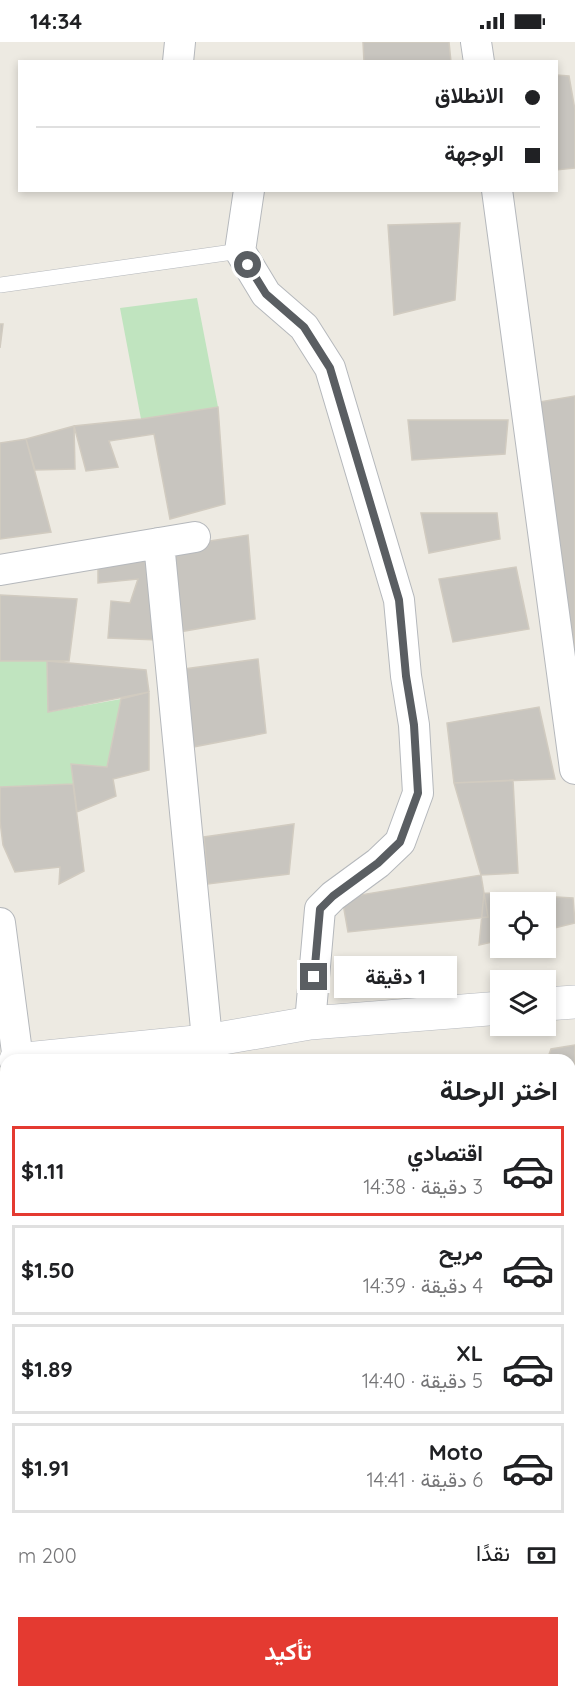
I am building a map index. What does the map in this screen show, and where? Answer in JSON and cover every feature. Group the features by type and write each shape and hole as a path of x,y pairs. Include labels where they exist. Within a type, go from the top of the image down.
{"main road":[{"path":"556,1003 575,1002"},
{"path":"144,1054 207,1051 310,1023 490,1009"}],"street":[{"path":"178,60 180,42"},
{"path":"476,42 479,60"},
{"path":"249,192 240,250 266,294 304,327 330,368 399,600 406,676 414,725 418,793 400,842 378,863 333,896 320,909 310,1023"},
{"path":"497,192 575,769"},
{"path":"0,570 195,537"},
{"path":"159,543 207,1051"},
{"path":"0,923 16,1054"}],"lane":[{"path":"0,285 240,250"}],"green space":[{"path":"197,298 218,407 141,419 120,308"},
{"path":"0,661 47,661 49,712 121,699 107,767 72,764 73,784 0,787"}],"building":[{"path":"363,42 449,42 451,60 364,60"},
{"path":"558,75 569,76 575,110 575,168 558,170"},
{"path":"460,223 455,300 394,315 388,225"},
{"path":"0,324 3,324 0,348"},
{"path":"575,396 575,648 566,650 539,402"},
{"path":"218,407 225,504 170,519 154,434 109,441 118,467 86,471 74,426 141,419"},
{"path":"408,420 508,420 505,454 412,460"},
{"path":"74,426 75,469 35,470 26,439"},
{"path":"26,439 51,532 0,539 0,443"},
{"path":"421,513 497,513 500,539 429,553"},
{"path":"248,535 255,619 173,633 165,548"},
{"path":"98,560 149,561 158,640 108,638 111,601 130,603 138,579 98,583"},
{"path":"516,567 529,629 453,642 439,579"},
{"path":"0,595 77,599 69,661 0,661"},
{"path":"258,659 266,733 193,747 177,670"},
{"path":"47,661 146,670 149,692 48,712"},
{"path":"149,692 149,770 113,779 116,796 77,812 71,764 107,767 121,699"},
{"path":"539,707 555,779 454,783 447,723"},
{"path":"513,780 518,873 481,875 454,783"},
{"path":"73,784 84,871 59,884 60,867 15,872 3,845 0,787"},
{"path":"294,824 289,874 208,884 204,837"},
{"path":"481,875 488,917 348,932 342,898"},
{"path":"484,893 490,893 490,942 479,945"},
{"path":"556,897 573,898 575,923 556,928"},
{"path":"575,1045 575,1054 549,1054 551,1049"}],"route":[{"path":"248,265 266,294 304,327 330,368 399,600 406,676 414,725 418,793 400,842 378,863 333,896 320,909 314,977"}]}
